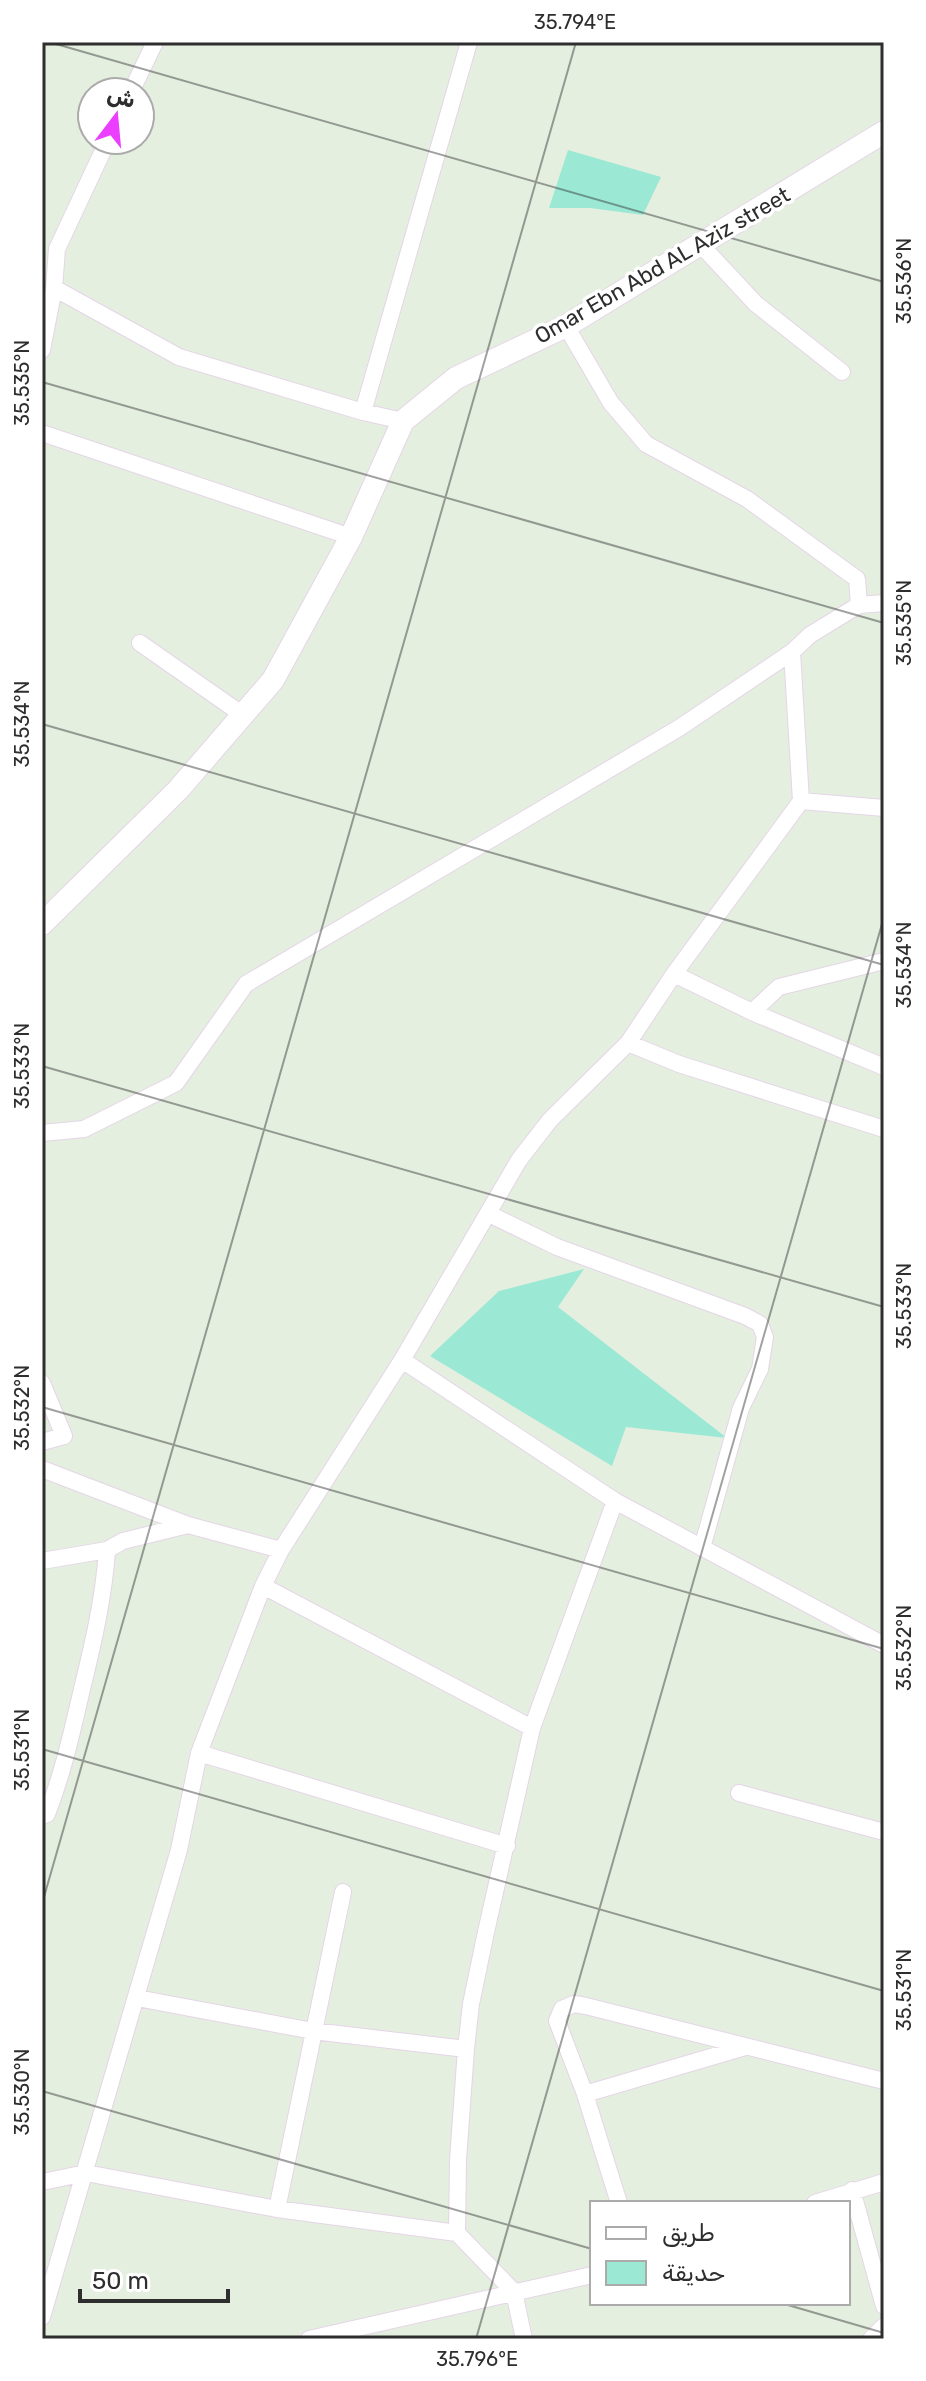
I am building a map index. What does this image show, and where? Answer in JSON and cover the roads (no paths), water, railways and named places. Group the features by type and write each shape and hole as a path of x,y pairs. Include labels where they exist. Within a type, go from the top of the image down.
{"street":[{"path":"138,76 154,42"},
{"path":"363,412 469,42"},
{"name":"Omar Ebn Abd AL Aziz street","path":"42,924 178,790 273,680 351,537 403,421 456,378 566,326 884,132"},
{"path":"42,350 54,288 49,248 99,156"},
{"path":"701,245 756,304 842,372"},
{"path":"54,288 179,357 403,421"},
{"path":"566,326 611,403 646,444 747,499 857,579 859,605"},
{"path":"42,433 351,537"},
{"path":"42,1133 84,1129 176,1083 246,984 679,728 792,652 810,635 859,605 884,603"},
{"path":"140,643 243,715"},
{"path":"42,2317 179,1850 199,1753 263,1586 281,1550 402,1360 519,1160 550,1120 628,1043 674,974 801,801 792,652"},
{"path":"801,801 884,808"},
{"path":"752,1012 779,987 880,964"},
{"path":"674,974 752,1012 884,1067"},
{"path":"628,1043 679,1064 884,1129"},
{"path":"489,1214 557,1247 760,1324 765,1337 760,1369 741,1408 702,1548"},
{"path":"402,1360 615,1501 881,1643 884,1623"},
{"path":"42,1383 64,1436 42,1442"},
{"path":"42,1469 188,1525 281,1550"},
{"path":"457,2233 458,2160 471,2004 532,1728 615,1501"},
{"path":"42,1561 107,1550 123,1541 188,1525"},
{"path":"42,1816 47,1814 60,1780 70,1741 90,1654 107,1550"},
{"path":"263,1586 532,1728"},
{"path":"199,1753 507,1846"},
{"path":"739,1793 884,1832"},
{"path":"277,2209 343,1892"},
{"path":"137,1998 313,2031 466,2049"},
{"path":"618,2201 585,2094 557,2021 562,2009 574,2004 884,2081"},
{"path":"585,2094 746,2046"},
{"path":"42,2182 86,2173 277,2209 457,2233 514,2292 524,2339"},
{"path":"821,2201 884,2182"},
{"path":"852,2190 884,2306"},
{"path":"309,2339 590,2275"},
{"path":"871,2339 884,2326"}]}
